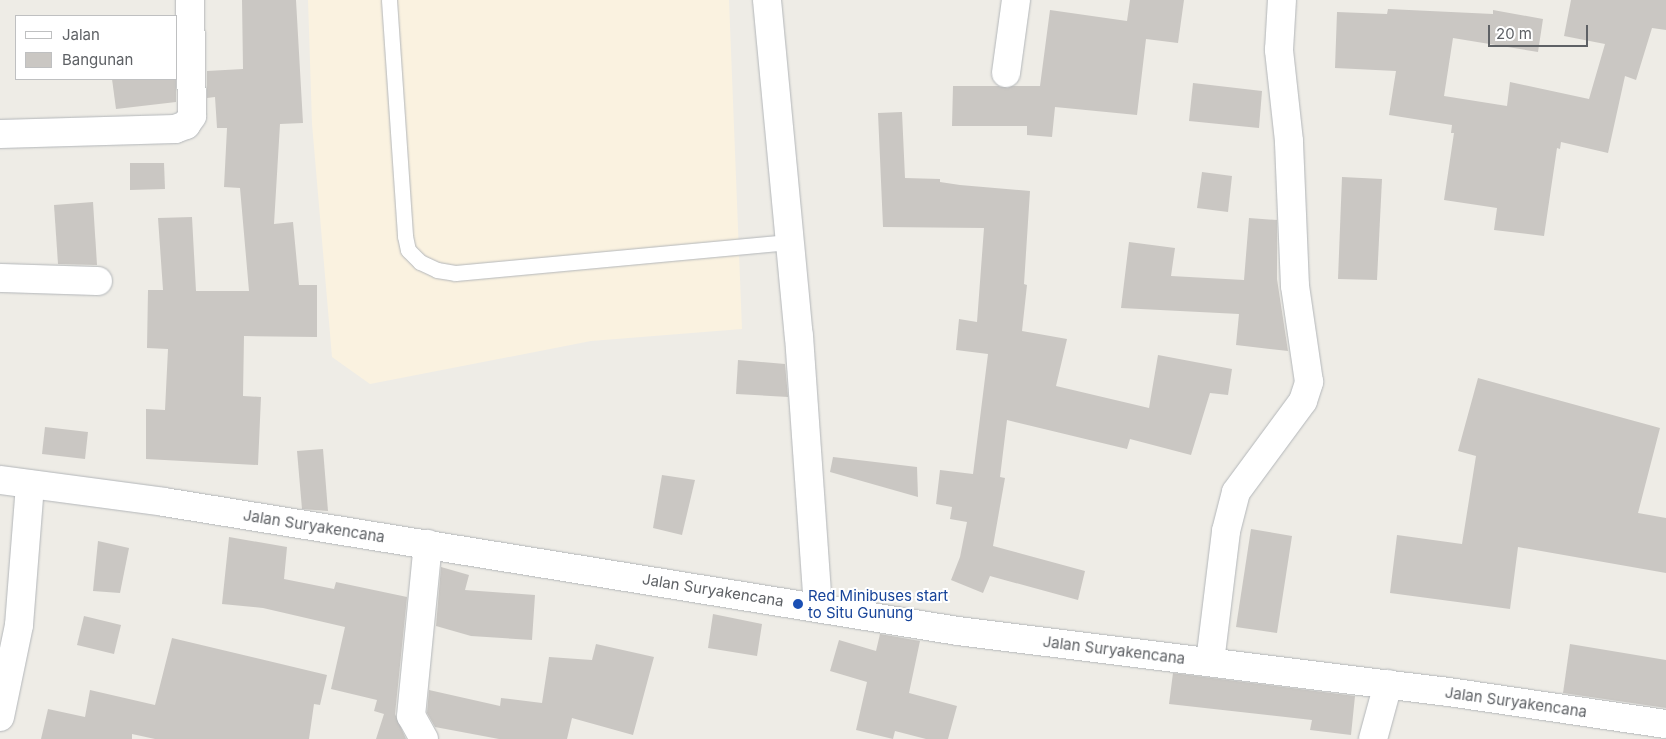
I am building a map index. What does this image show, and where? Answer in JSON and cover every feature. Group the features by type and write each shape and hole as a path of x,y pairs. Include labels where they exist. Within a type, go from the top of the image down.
{"street":[{"path":"0,134 175,129 186,125 192,116 190,0"},
{"path":"768,0 790,242 818,607"},
{"path":"1006,73 1016,0"},
{"path":"1210,662 1226,531 1236,492 1303,401 1309,382 1295,286 1289,142 1279,50 1282,0"},
{"path":"0,278 98,281"},
{"name":"Jalan Suryakencana","path":"0,480 428,544 958,631 1388,684 1662,728"},
{"path":"0,717 19,625 30,484"},
{"path":"425,739 411,716 428,544"},
{"path":"1372,739 1388,684"}],"lane":[{"path":"389,0 405,236 408,250 420,262 437,270 455,273 790,242"}],"shaded area":[{"path":"308,0 729,0 742,329 591,341 370,384 332,357 312,124"}],"building":[{"path":"242,0 296,0 303,123 280,124 274,224 293,222 299,285 317,285 317,337 244,336 243,396 261,397 258,465 146,459 146,409 165,410 168,349 147,348 148,290 163,290 158,218 192,217 196,291 249,291 240,188 224,187 227,128 217,128 215,97 207,98 207,71 243,69"},
{"path":"1130,0 1184,0 1178,43 1146,39 1137,115 1055,107 1052,137 1027,135 1027,126 952,126 953,86 1040,86 1050,10 1127,21"},
{"path":"1571,0 1666,0 1666,30 1652,28 1636,80 1625,76 1608,153 1561,142 1560,149 1557,148 1544,236 1494,230 1497,208 1444,200 1454,133 1451,133 1452,125 1389,115 1396,71 1335,68 1337,12 1387,14 1388,9 1493,14 1493,10 1543,19 1538,52 1453,38 1444,96 1507,106 1510,82 1589,99 1605,44 1564,36"},
{"path":"112,80 176,80 176,102 116,109"},
{"path":"1193,83 1262,91 1259,128 1189,121"},
{"path":"902,112 905,178 940,179 940,182 960,185 1030,191 1024,284 1027,285 1022,331 1067,339 1056,386 1149,408 1158,355 1232,369 1228,395 1210,393 1191,455 1130,439 1127,449 1007,420 1000,477 1005,478 993,546 1085,571 1078,600 990,576 983,593 951,580 960,557 967,522 950,519 952,507 936,504 940,470 973,474 988,354 956,350 959,319 977,322 984,228 883,227 878,113"},
{"path":"130,163 164,163 165,189 130,190"},
{"path":"1202,172 1232,176 1228,212 1197,208"},
{"path":"1342,177 1382,179 1377,280 1338,279"},
{"path":"93,202 97,265 58,264 54,205"},
{"path":"1249,218 1277,220 1277,279 1288,351 1236,345 1239,314 1121,308 1129,242 1175,248 1171,276 1244,280"},
{"path":"738,360 785,364 788,397 736,394"},
{"path":"1478,378 1660,428 1638,513 1666,518 1666,573 1518,547 1510,609 1390,593 1397,535 1462,544 1476,456 1458,451"},
{"path":"45,427 88,432 85,459 42,454"},
{"path":"323,449 328,511 302,509 297,451"},
{"path":"833,457 917,467 918,497 830,472"},
{"path":"662,475 695,480 682,535 653,528"},
{"path":"1251,529 1292,536 1277,633 1236,627"},
{"path":"229,537 287,547 284,579 334,589 336,582 407,597 395,714 406,739 376,739 384,714 374,711 377,700 331,689 345,627 263,608 222,604"},
{"path":"98,541 129,548 120,593 93,591"},
{"path":"441,567 469,575 465,590 535,595 532,640 471,636 436,626"},
{"path":"713,614 762,624 757,656 708,648"},
{"path":"84,616 121,625 114,654 77,645"},
{"path":"880,634 920,641 909,693 957,706 948,739 926,739 895,731 893,739 856,730 867,682 830,671 839,640 876,651"},
{"path":"172,638 327,675 320,705 314,704 309,739 155,739 132,734 132,739 41,739 48,709 85,717 90,690 155,705"},
{"path":"596,644 654,657 633,735 572,718 567,739 499,739 435,727 427,713 429,690 500,706 501,698 542,703 549,657 592,660"},
{"path":"1570,644 1666,660 1666,708 1563,693"},
{"path":"1173,673 1355,696 1351,735 1310,730 1312,720 1169,704"}],"place":[{"name":"Red Minibuses start to Situ Gunung","path":"798,604"}]}
